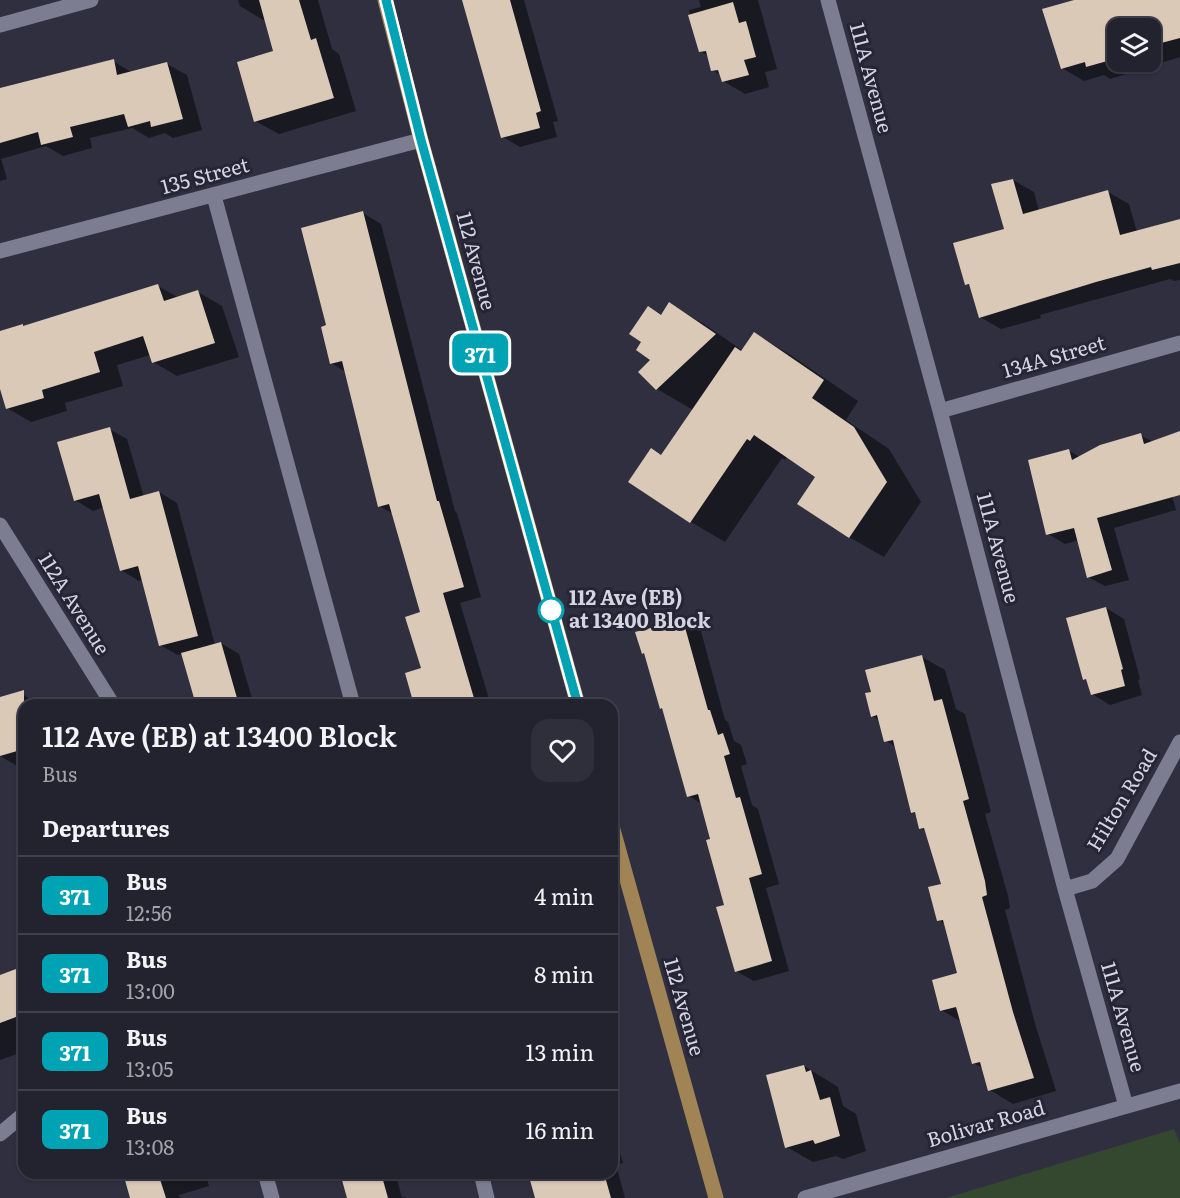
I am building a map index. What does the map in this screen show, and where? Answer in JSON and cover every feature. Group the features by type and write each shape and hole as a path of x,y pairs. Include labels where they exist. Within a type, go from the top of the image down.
{"main road":[{"name":"112 Avenue","path":"386,0 421,140 576,699"},
{"name":"112 Avenue","path":"618,847 716,1198"}],"street":[{"path":"0,25 91,0"},
{"name":"111A Avenue","path":"828,0 940,411 1065,889 1126,1106"},
{"name":"135 Street","path":"0,251 421,140"},
{"path":"214,196 351,699"},
{"name":"134A Street","path":"940,411 1180,343"},
{"name":"112A Avenue","path":"0,525 109,699"},
{"name":"Hilton Road","path":"1065,889 1092,881 1117,859 1180,742"},
{"name":"Bolivar Road","path":"805,1198 1180,1091"},
{"path":"0,1134 18,1119"},
{"path":"267,1179 272,1198"},
{"path":"482,1179 487,1198"}],"green space":[{"path":"1174,1129 1180,1143 1180,1198 946,1198"}],"building":[{"path":"259,0 299,0 311,40 316,38 334,98 254,122 237,62 273,51"},
{"path":"462,0 510,0 541,111 536,113 540,128 501,138"},
{"path":"1074,0 1180,0 1180,38 1161,43 1161,18 1107,18 1107,61 1086,67 1085,62 1061,69 1042,9"},
{"path":"733,2 739,23 746,21 756,57 744,60 749,75 722,82 718,70 711,71 706,51 699,52 688,15"},
{"path":"114,59 117,75 167,62 183,119 151,127 150,121 128,127 124,114 70,127 73,137 41,145 38,132 0,143 0,88"},
{"path":"1013,179 1023,214 1108,190 1120,235 1180,219 1180,263 1152,270 1151,267 1096,282 979,318 969,284 965,285 953,243 1004,229 991,184"},
{"path":"363,211 437,501 439,501 464,587 443,593 474,699 412,699 405,673 421,668 405,617 420,612 389,504 378,507 342,361 330,364 321,327 326,325 301,228"},
{"path":"158,284 164,301 198,290 215,343 152,363 143,336 94,352 100,372 42,390 44,398 6,409 0,389 0,331"},
{"path":"669,302 716,334 656,390 638,372 650,360 636,350 641,342 629,334 648,306 661,315"},
{"path":"754,332 824,380 812,398 854,427 887,482 849,538 797,504 815,477 754,435 750,441 747,439 690,523 628,482 651,448 661,455 735,347 741,351"},
{"path":"110,427 130,499 159,491 198,636 159,646 138,566 120,571 99,494 74,501 57,442"},
{"path":"1180,431 1180,495 1097,518 1112,570 1087,578 1074,528 1046,535 1028,460 1069,449 1072,460 1100,445 1141,433 1144,444"},
{"path":"1106,607 1123,669 1121,670 1125,686 1091,695 1086,679 1083,680 1066,618"},
{"path":"683,620 708,710 710,710 718,735 723,733 730,754 724,756 736,798 740,797 762,874 749,878 772,961 735,972 716,907 724,905 706,840 710,839 698,794 687,797 662,708 660,709 644,653 642,654 635,632"},
{"path":"221,642 237,699 194,699 181,653"},
{"path":"922,655 934,701 942,699 969,799 963,801 985,881 987,895 982,897 1013,1012 1034,1078 988,1091 980,1062 972,1064 956,1007 940,1011 932,980 957,973 943,920 937,921 928,887 941,884 924,828 919,829 915,812 911,813 893,740 884,742 877,715 871,717 865,693 871,692 865,670"},
{"path":"24,690 24,699 18,699 18,751 0,756 0,697"},
{"path":"18,968 18,1016 0,1023 0,975"},
{"path":"804,1065 806,1072 811,1070 820,1100 830,1097 840,1136 815,1144 813,1140 785,1148 766,1075"},
{"path":"125,1179 160,1179 166,1198 130,1198"},
{"path":"342,1179 383,1179 388,1198 347,1198"},
{"path":"530,1179 606,1179 611,1198 535,1198"}],"bus line":[{"name":"371","path":"386,0 421,140 576,699"}],"place":[{"name":"112 Ave (EB) at 13400 Block","path":"551,610"}]}
